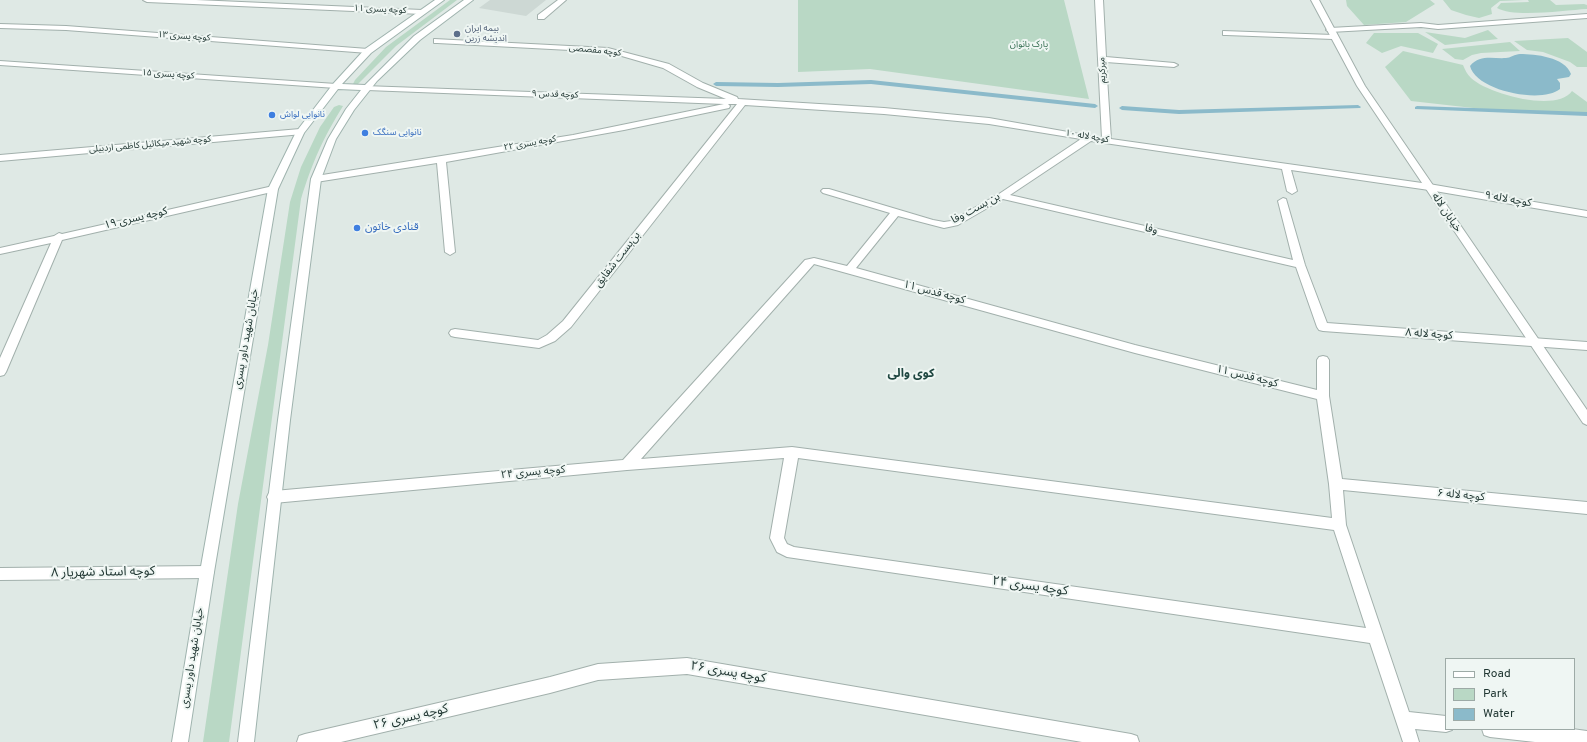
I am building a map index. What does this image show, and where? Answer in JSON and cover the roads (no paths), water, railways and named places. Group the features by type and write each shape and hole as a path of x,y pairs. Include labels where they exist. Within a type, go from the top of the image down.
{"street":[{"name":"کوچه یسری ۱۱","path":"147,0 422,12"},
{"name":"خیابان شهید داور یسری","path":"180,742 207,572 273,189 300,132 336,86 368,52 440,0"},
{"path":"246,742 274,497 316,179 332,139 350,109 367,88 400,53 450,13 469,0"},
{"path":"541,17 562,0"},
{"name":"میرکریم","path":"1099,0 1107,141"},
{"name":"خیابان لاله","path":"1315,0 1360,86 1587,420"},
{"path":"1421,25 1427,21 1572,13 1587,15"},
{"path":"1226,33 1331,33 1421,25 1438,28 1587,15"},
{"path":"1464,19 1472,25"},
{"name":"کوچه یسری ۱۳","path":"0,26 66,28 368,52"},
{"name":"کوچه مقصصی","path":"437,41 608,50 666,66 700,85 743,102"},
{"path":"1103,59 1174,65"},
{"name":"کوچه یسری ۱۵","path":"0,63 367,88"},
{"name":"کوچه قدس ۹","path":"367,88 743,102"},
{"name":"کوچه لاله ۱۰","path":"743,102 884,111 982,121 1107,141 1429,187"},
{"name":"کوچه یسری ۲۲","path":"316,179 669,120 743,102"},
{"name":"بن‌بست شقایق","path":"455,333 539,344 551,338 567,324 743,102"},
{"name":"کوچه شهید میکائیل کاظمی اردبیلی","path":"0,158 300,132"},
{"name":"بن بست وفا","path":"826,191 932,223 944,225 954,223 1002,196 1089,138"},
{"path":"441,159 450,252"},
{"path":"1286,167 1292,191"},
{"name":"کوچه لاله ۹","path":"1429,187 1587,214"},
{"name":"کوچه یسری ۱۹","path":"0,250 273,189"},
{"name":"وفا","path":"1002,196 1300,265"},
{"path":"1283,201 1300,265"},
{"path":"849,270 895,213"},
{"path":"0,372 59,236"},
{"name":"کوچه قدس ۱۱","path":"627,465 809,262 814,261 1135,349 1323,396"},
{"name":"کوچه لاله ۸","path":"1300,265 1323,328 1587,346"},
{"path":"1323,360 1323,396 1336,484 1339,525 1411,742"},
{"name":"کوچه یسری ۲۴","path":"274,497 627,465 792,452 1339,525"},
{"name":"کوچه یسری ۲۴","path":"792,452 777,538 782,548 792,553 1376,638"},
{"name":"کوچه لاله ۶","path":"1336,484 1587,508"},
{"name":"کوچه استاد شهریار ۸","path":"0,574 207,572"},
{"name":"کوچه یسری ۲۶","path":"305,742 550,685 598,672 687,666 1131,742"},
{"path":"1403,720 1445,724"},
{"path":"1500,730 1587,739"}],"water":[{"path":"1520,54 1541,56 1556,60 1568,68 1571,74 1569,77 1557,79 1560,83 1560,89 1551,93 1525,95 1496,88 1484,82 1475,75 1470,66 1482,58 1508,58"}],"waterway":[{"path":"716,84 778,85 871,82 1095,106"},
{"path":"1122,108 1179,112 1358,107"},
{"path":"1417,108 1587,114"}],"place":[{"name":"بیمه ایران اندیشه زرین","path":"457,34"},
{"name":"نانوایی لواش","path":"272,115"},
{"name":"نانوایی سنگک","path":"365,133"},
{"name":"قنادی خاتون","path":"357,228"}],"district":[{"name":"کوی والی","path":"911,375"}],"park label":[{"name":"پارک بانوان","path":"1029,45"}]}
